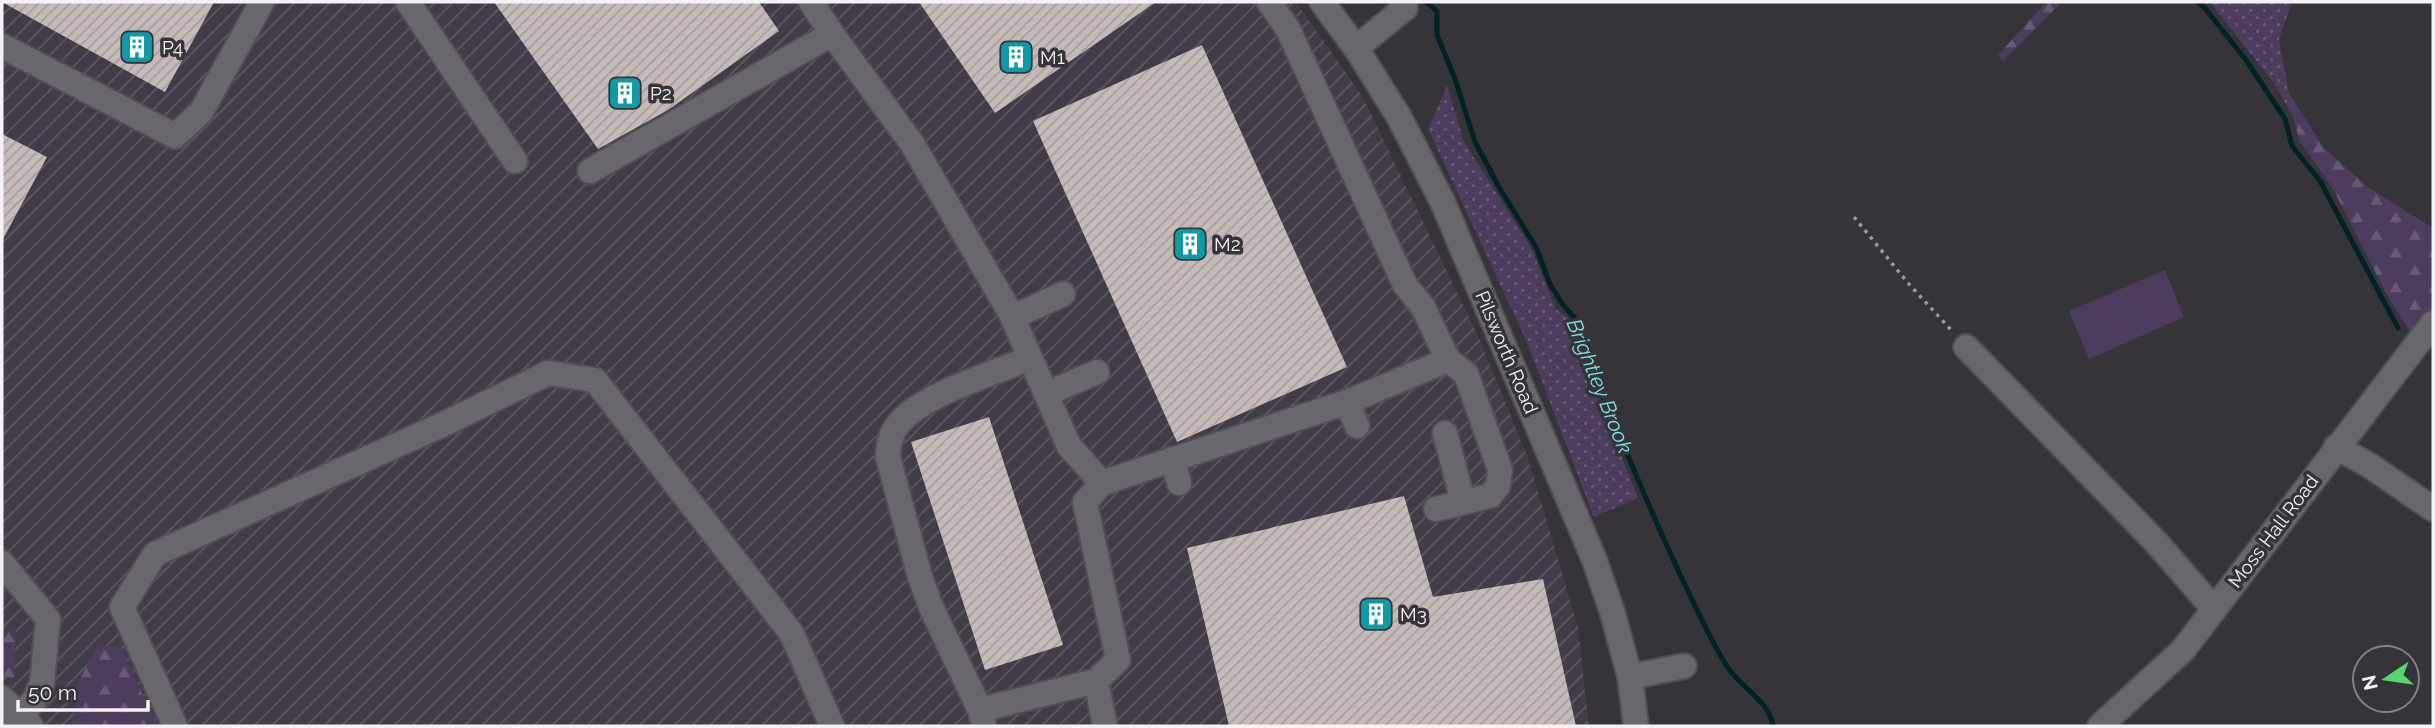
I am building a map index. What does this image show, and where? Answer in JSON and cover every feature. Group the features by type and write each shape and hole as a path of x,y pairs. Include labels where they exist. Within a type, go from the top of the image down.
{"street":[{"path":"2,46 175,136 201,112 262,2"},
{"path":"408,2 514,161"},
{"path":"811,2 913,145 1013,317 1069,446 1101,482"},
{"path":"1269,2 1288,29 1405,285 1423,307 1448,360 1466,374 1500,470 1498,486 1490,496 1436,509"},
{"name":"Pilsworth Road","path":"1322,2 1356,48 1399,117 1449,215 1594,559 1630,677 1636,726"},
{"path":"1356,48 1405,8"},
{"path":"590,171 832,34"},
{"path":"1013,317 1063,294"},
{"name":"Moss Hall Road","path":"2100,726 2183,650 2433,323"},
{"path":"1966,347 2147,532 2214,609"},
{"path":"1031,358 925,403 898,424 888,447 888,457 920,577 982,718 1096,681 1118,660 1085,502 1101,482 1347,402 1448,360"},
{"path":"1046,394 1097,372"},
{"path":"175,726 122,607 155,554 446,424 548,373 595,380 792,634 832,726"},
{"path":"1347,402 1357,426"},
{"path":"1445,433 1463,502"},
{"path":"2336,447 2369,465 2433,509"},
{"path":"1172,459 1179,483"},
{"path":"2,564 48,618 42,682 34,701 20,722 2,698"},
{"path":"1630,677 1684,666"},
{"path":"1096,681 1105,726"}],"path":[{"path":"1854,217 1908,283 1966,347"}],"shaded area":[{"path":"2,2 1296,2 1363,97 1479,338 1528,458 1578,627 1589,726 2,726"}],"green space":[{"path":"2046,2 2062,2 2003,61 1998,55"},
{"path":"2210,2 2292,2 2279,39 2293,116 2273,82"},
{"path":"1447,86 1464,142 1531,248 1556,309 1571,320 1572,332 1638,498 1594,517 1526,340 1428,129"},
{"path":"2287,90 2324,148 2369,188 2433,228 2433,308 2412,335 2388,297 2332,187 2299,140"},
{"path":"2165,270 2184,317 2089,359 2069,311"},
{"path":"16,629 14,679 2,675 2,632"},
{"path":"98,645 121,647 157,726 72,726 79,681"}],"building":[{"name":"P4","path":"2,2 214,2 165,92"},
{"name":"P2","path":"494,2 759,2 779,31 668,110 598,149"},
{"name":"M1","path":"919,2 1156,2 995,113"},
{"name":"M2","path":"1202,45 1347,367 1177,442 1033,121"},
{"path":"2,134 47,157 2,241"},
{"path":"989,417 1063,645 985,670 911,442"},
{"name":"M3","path":"1404,496 1433,597 1543,579 1576,726 1229,726 1187,548"}],"waterway":[{"name":"Brightley Brook","path":"1426,2 1437,11 1437,35 1455,79 1475,142 1536,247 1550,284 1563,305 1580,324 1577,332 1586,358 1684,583 1728,668 1767,709 1773,726"},
{"path":"2197,2 2204,7 2246,60 2285,119 2292,146 2320,181 2398,328"}],"place":[{"name":"P4","path":"137,47"},
{"name":"M1","path":"1016,57"},
{"name":"P2","path":"625,93"},
{"name":"M2","path":"1190,244"},
{"name":"M3","path":"1376,614"}]}
